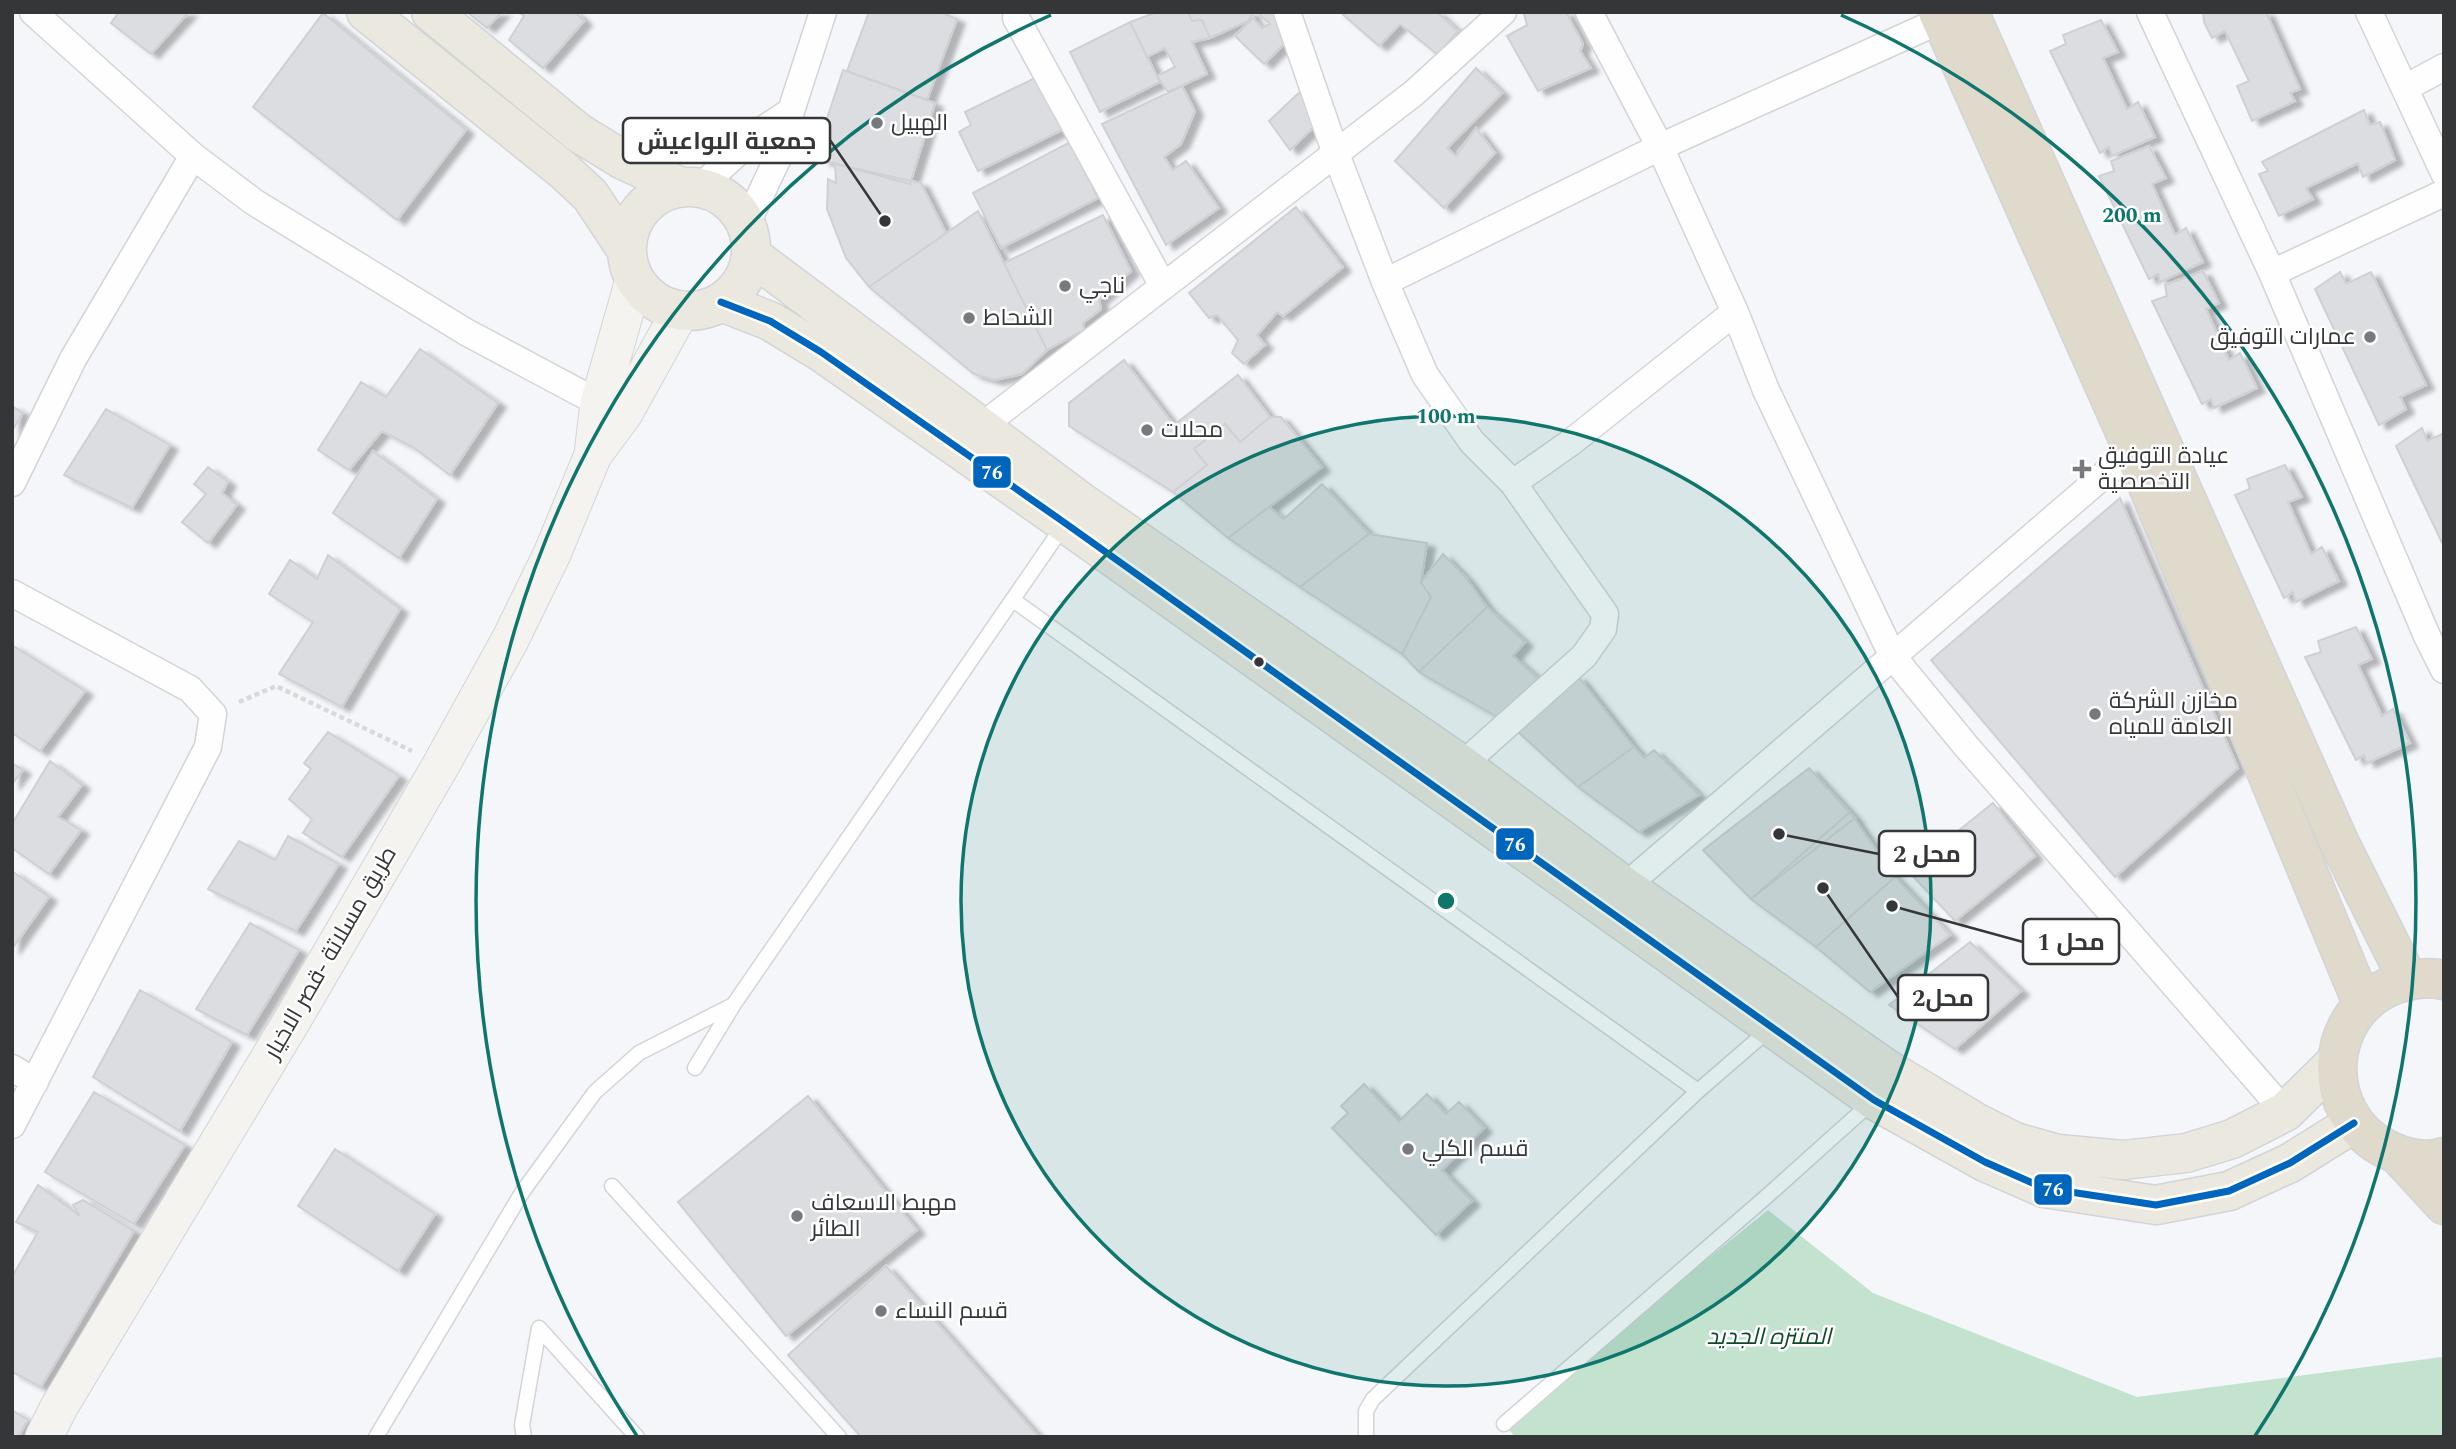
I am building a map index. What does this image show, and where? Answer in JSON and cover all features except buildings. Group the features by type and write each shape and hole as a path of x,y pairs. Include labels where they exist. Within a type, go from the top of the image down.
{"highway":[{"path":"1952,14 2362,1005"},
{"path":"1952,14 2341,846 2426,980 2384,989 2362,1005 2345,1031 2337,1061 2340,1094 2354,1123 2374,1143 2399,1156 2444,1205"},
{"path":"2399,1156 2435,1160 2444,1157"}],"main road":[{"path":"366,12 563,170 590,195 643,291 654,301 681,310 708,308 732,293 747,269 748,240 739,212 722,195 690,187 622,160 579,132 431,12"},
{"path":"593,456 599,403 630,264 629,231 642,208 663,191 690,187"},
{"path":"748,240 982,426 1073,512 1784,1016 1887,1069 1978,1123 2015,1142 2058,1154 2123,1160 2186,1153 2232,1139 2285,1112 2337,1061"},
{"path":"720,302 770,320 1073,512 1462,765 1613,897"},
{"path":"593,456 624,413 681,310"},
{"name":"طريق مسلاتة -قصر الاخيار","path":"44,1437 59,1407 293,1019 441,765 510,640 552,554 593,456"},
{"path":"1784,1016 1874,1100 1985,1162 2044,1188 2155,1205 2229,1191 2290,1163 2354,1123"}],"street":[{"path":"33,12 193,156 254,202 466,332 599,403"},
{"path":"748,240 785,143 790,111 823,12"},
{"path":"1287,12 1336,154 1385,282 1425,375 1472,442 1513,483 1605,614 1603,629 1584,656 1462,765"},
{"path":"982,426 1414,93 1503,12"},
{"path":"1589,12 1660,147 1735,312 1766,390 1893,657 1966,746 2285,1112"},
{"path":"2150,12 2435,632 2444,670"},
{"path":"2369,12 2444,173"},
{"path":"1016,14 1163,286"},
{"path":"1385,282 1660,147 1952,14"},
{"path":"2405,88 2444,67"},
{"path":"690,187 790,111"},
{"path":"12,484 73,359 193,156"},
{"path":"2272,273 2444,193"},
{"path":"1513,483 1570,443 1735,312"},
{"path":"1613,897 2133,450"},
{"path":"12,593 190,689 213,713 208,747 12,1125"},
{"path":"12,1068 35,1082"}],"lane":[{"path":"695,1068 734,1004 1073,512"},
{"path":"1013,600 1698,1091"},
{"path":"376,1437 523,1191 596,1092 639,1053 734,1004"},
{"path":"1366,1437 1366,1411 1373,1399 1698,1091 1784,1016"},
{"path":"1504,1424 1874,1100"},
{"path":"612,1186 839,1437"},
{"path":"524,1437 522,1426 539,1328 637,1437"}],"path":[{"path":"213,713 275,686 441,765"}],"green space":[{"name":"المنتزه الجديد","path":"1768,1210 1873,1293 2137,1397 2442,1357 2444,1437 1515,1437 1504,1424"}],"transit line":[{"name":"76","path":"721,302 770,321 821,352 1874,1100 1985,1162 2044,1188 2156,1205 2229,1191 2290,1163 2354,1123"}],"place":[{"name":"الهبيل","path":"877,123"},
{"name":"جمعية البواعيش","path":"885,221"},
{"name":"ناجي","path":"1065,286"},
{"name":"الشحاط","path":"969,318"},
{"name":"عمارات التوفيق","path":"2370,337"},
{"name":"محلات","path":"1147,430"},
{"name":"عيادة التوفيق التخصصية","path":"2082,469"},
{"name":"مخازن الشركة العامة للمياه","path":"2095,714"},
{"name":"محل 2","path":"1779,834"},
{"name":"محل2","path":"1823,888"},
{"name":"محل 1","path":"1892,906"},
{"name":"قسم الكلي","path":"1408,1149"},
{"name":"مهبط الاسعاف الطائر","path":"797,1216"},
{"name":"قسم النساء","path":"881,1311"}]}
